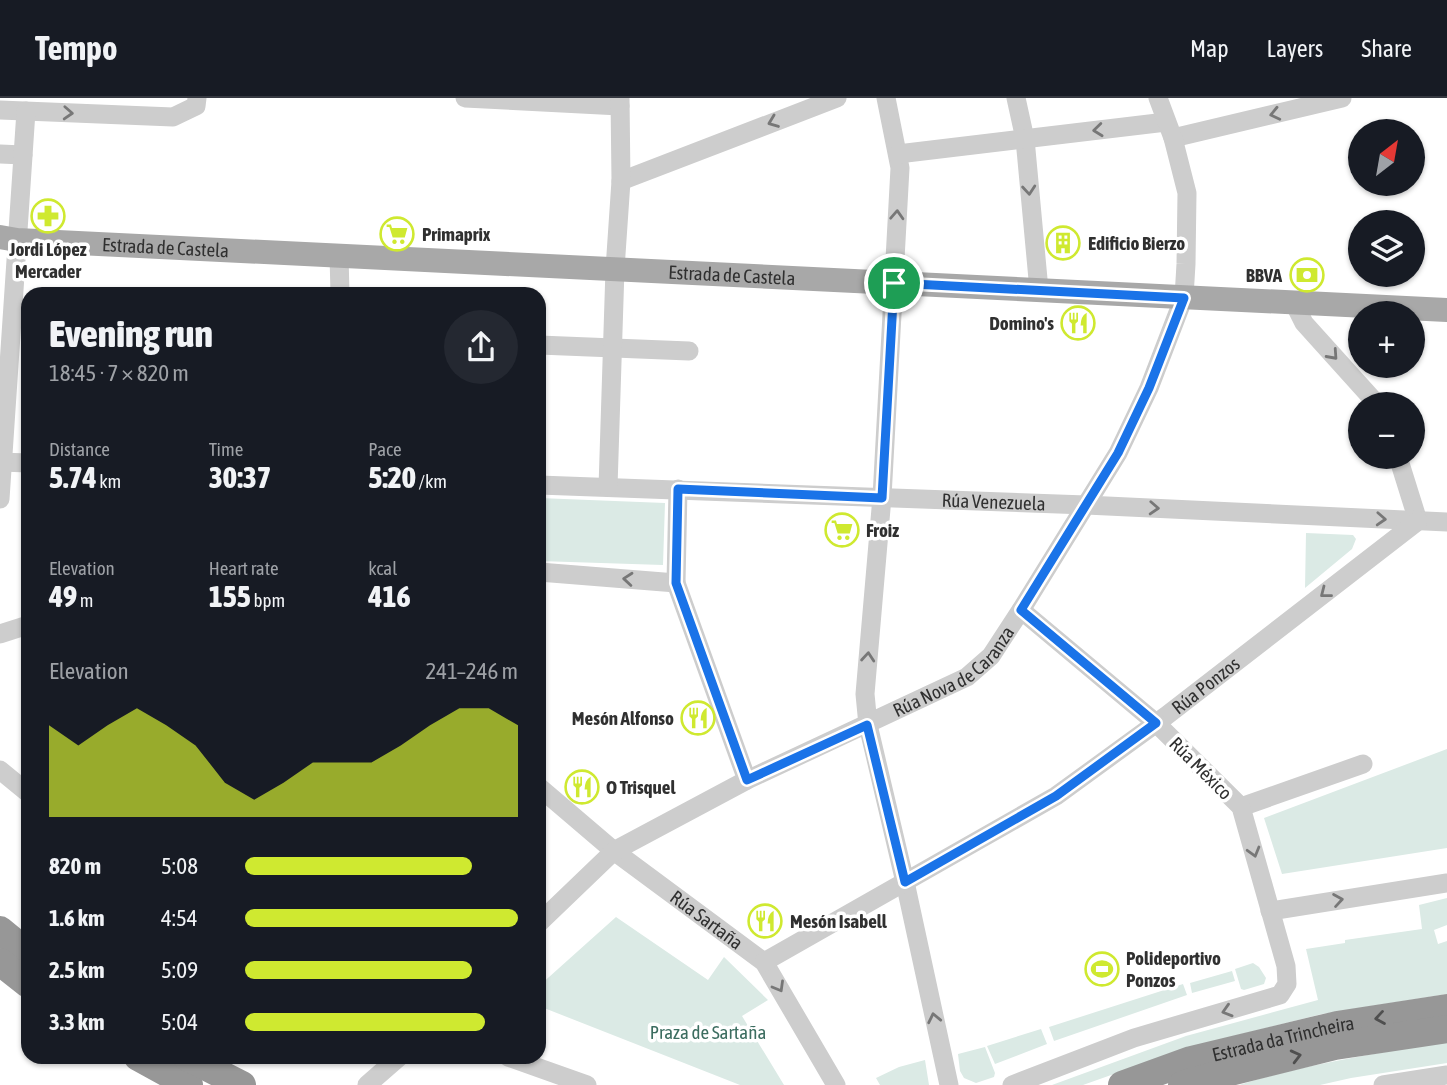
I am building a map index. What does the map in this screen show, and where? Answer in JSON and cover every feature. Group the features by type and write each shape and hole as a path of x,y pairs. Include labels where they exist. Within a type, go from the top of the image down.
{"highway":[{"path":"0,930 21,947"},
{"path":"0,962 21,978"},
{"name":"Estrada da Trincheira","path":"1122,1085 1191,1060 1324,1028 1447,1008"},
{"name":"Estrada da Trincheira","path":"1182,1085 1335,1046 1447,1029"},
{"path":"151,1064 189,1085"},
{"path":"201,1064 242,1085"}],"main road":[{"name":"Estrada de Castela","path":"6,239 1447,310"}],"street":[{"path":"0,110 173,117 196,106 197,98"},
{"path":"465,98 620,102 621,181 615,269 608,486"},
{"path":"621,181 837,98"},
{"path":"886,98 900,168 882,498 865,694 867,725 905,882 949,1085"},
{"path":"1016,98 1025,139 1039,290"},
{"name":"Rúa Nova de Caranza","path":"546,916 614,851 747,780 967,677 991,656 1118,453 1149,388 1184,298 1187,193 1158,98"},
{"path":"898,153 1025,139 1169,130 1342,98"},
{"path":"0,499 6,239 23,155 26,111"},
{"path":"0,154 23,155"},
{"path":"339,256 341,287"},
{"path":"1294,303 1304,323 1366,392"},
{"path":"546,345 689,351"},
{"path":"1,462 21,463"},
{"path":"1402,469 1418,521"},
{"name":"Rúa Venezuela","path":"546,485 1086,505 1447,522"},
{"path":"678,489 676,583 747,780"},
{"name":"Rúa Ponzos","path":"764,962 1056,796 1156,723 1418,521"},
{"path":"546,573 676,583"},
{"name":"Rúa México","path":"1012,1085 1134,1038 1279,995 1287,984 1286,966 1241,807 1156,723 1021,610"},
{"path":"0,634 21,627"},
{"path":"1241,807 1363,764"},
{"path":"0,770 21,787"},
{"name":"Rúa Sartaña","path":"546,794 614,851 764,962 836,1085"},
{"path":"1270,911 1447,883"},
{"path":"367,1085 391,1064"},
{"path":"528,1064 587,1085"},
{"path":"1383,1085 1447,1075"}],"green space":[{"path":"546,498 665,503 663,565 546,561"},
{"path":"1306,533 1353,535 1356,539 1352,549 1305,588"},
{"path":"1447,749 1447,848 1282,874 1264,818"},
{"path":"1447,898 1447,925 1434,930 1438,944 1447,941 1447,994 1322,1014 1190,1047 1083,1085 1052,1085 1186,1036 1318,1000 1306,949 1345,943 1345,940 1422,929 1419,905"},
{"name":"Praza de Sartaña","path":"616,917 708,980 724,957 768,1000 742,1016 784,1085 740,1085 546,1009 546,980"},
{"path":"1253,963 1266,978 1264,984 1241,989 1235,969"},
{"path":"1232,971 1235,981 1192,993 1190,983"},
{"path":"1183,984 1187,995 1054,1041 1049,1027"},
{"path":"1041,1029 1047,1044 995,1064 987,1046"},
{"path":"1447,1042 1447,1063 1320,1085 1239,1085 1316,1065"},
{"path":"985,1047 995,1073 994,1077 976,1083 964,1078 960,1071 958,1054"},
{"path":"925,1060 929,1085 880,1085 876,1078 899,1067"}],"place":[{"name":"Jordi López Mercader","path":"48,216"},
{"name":"Primaprix","path":"397,234"},
{"name":"Edificio Bierzo","path":"1063,243"},
{"name":"BBVA","path":"1307,275"},
{"name":"Domino's","path":"1078,323"},
{"name":"Froiz","path":"842,530"},
{"name":"Mesón Alfonso","path":"698,718"},
{"name":"O Trisquel","path":"582,787"},
{"name":"Mesón Isabell","path":"765,921"},
{"name":"Polideportivo Ponzos","path":"1102,969"}],"route":[{"path":"894,283 1184,298 1149,388 1118,453 1021,610 1156,723 1056,796 905,882 867,725 747,780 676,583 678,489 882,498 894,283"}]}
